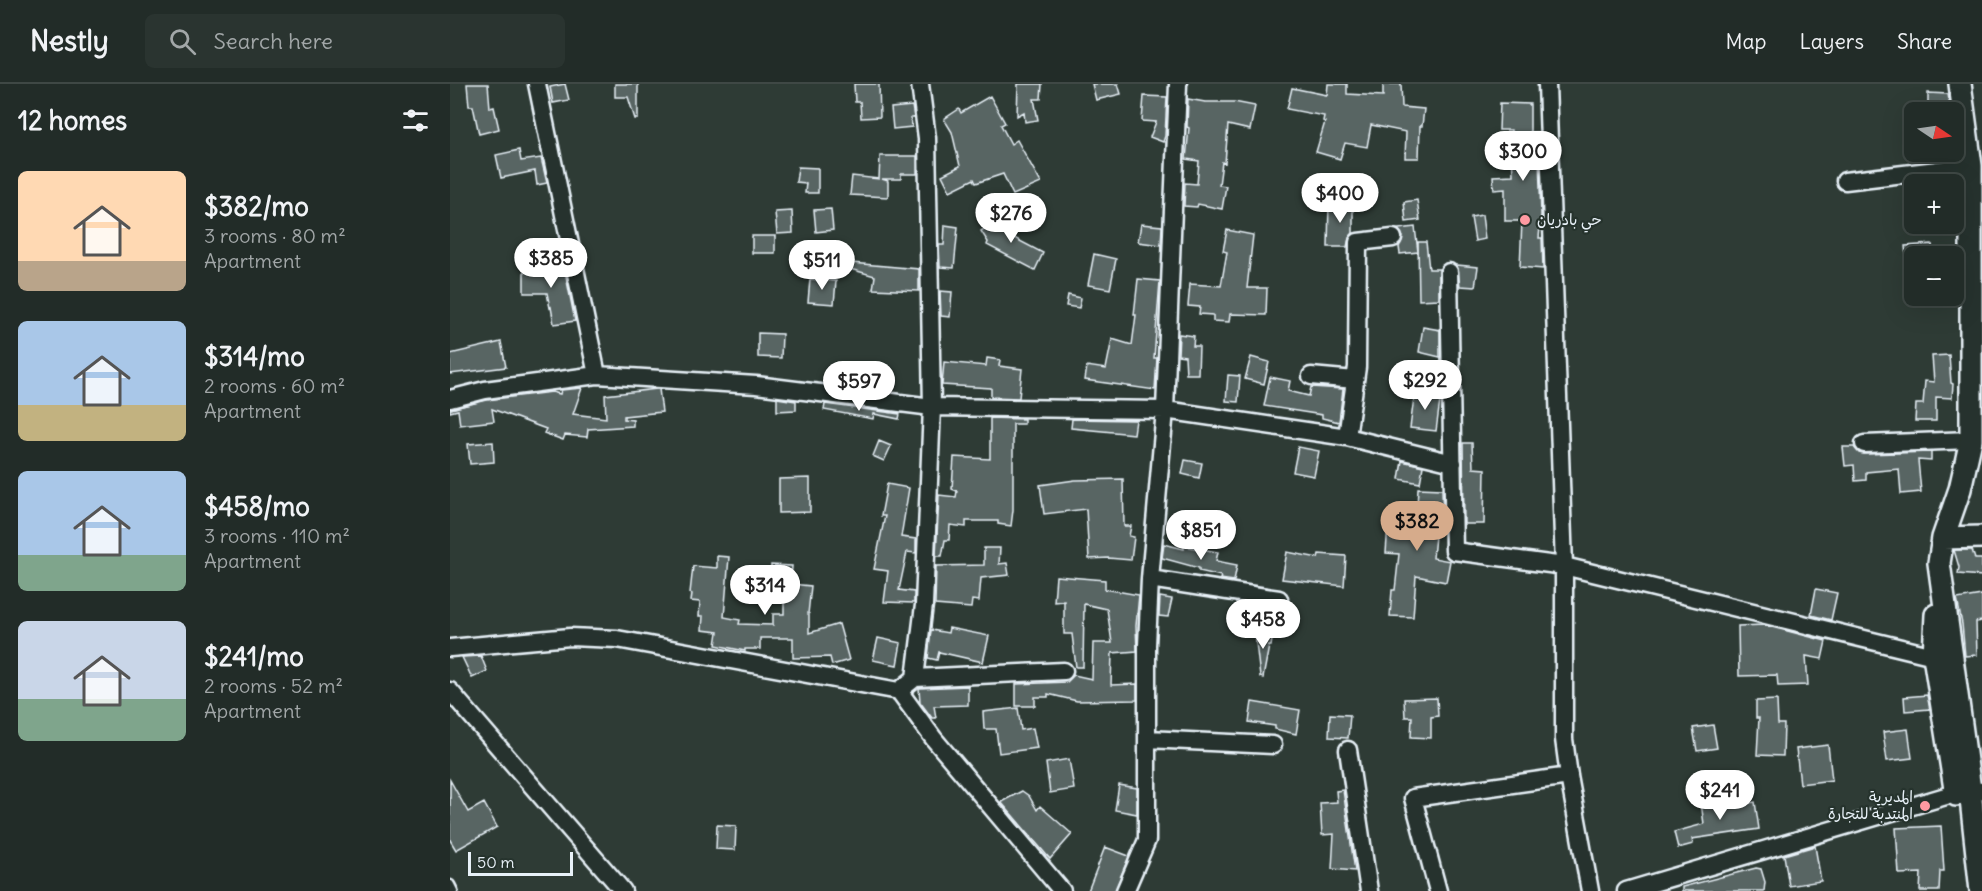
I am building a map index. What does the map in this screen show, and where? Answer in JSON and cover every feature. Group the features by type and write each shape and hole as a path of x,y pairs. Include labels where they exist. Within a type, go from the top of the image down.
{"street":[{"path":"537,84 597,375"},
{"path":"915,678 924,605 932,407 927,138 920,84"},
{"path":"1125,891 1147,840 1147,645 1150,579 1165,410 1178,84"},
{"path":"1547,84 1564,566 1564,739 1590,891"},
{"path":"1960,84 1971,166 1971,440 1960,489 1943,538 1939,563 1934,656 1969,791 1966,891"},
{"path":"1845,181 1971,166"},
{"path":"1347,437 1358,342 1358,242 1394,238"},
{"path":"1449,272 1454,551 1564,566 1934,656"},
{"path":"450,399 485,390 597,375 756,385 932,407 1165,410 1347,437 1453,463"},
{"path":"1311,376 1355,380"},
{"path":"1864,444 1971,440"},
{"path":"1943,538 1982,537"},
{"path":"1939,563 1981,891"},
{"path":"1150,579 1279,599"},
{"path":"450,648 570,637 617,639 899,691 934,739 1062,891"},
{"path":"899,691 915,678 1064,671"},
{"path":"450,691 624,891"},
{"path":"1148,739 1272,745"},
{"path":"1348,750 1369,891"},
{"path":"1438,891 1413,798 1569,776"},
{"path":"1626,891 1969,791"}],"lane":[{"path":"450,885 453,891"}],"building":[{"path":"467,84 488,84 490,108 494,107 499,129 479,134 473,106 469,106"},
{"path":"565,84 569,100 553,103 550,87"},
{"path":"615,84 638,84 638,119 635,119 628,97 615,97"},
{"path":"854,84 879,84 880,117 861,118 860,102 855,102"},
{"path":"1018,84 1042,84 1041,99 1034,99 1038,120 1025,122 1024,112 1017,116"},
{"path":"1092,84 1118,84 1121,94 1096,100"},
{"path":"1328,84 1347,84 1347,94 1383,96 1383,84 1401,84 1402,107 1424,109 1422,126 1420,126 1419,158 1405,158 1406,132 1371,125 1367,147 1345,143 1340,159 1316,152 1325,122 1323,121 1324,116 1287,109 1292,88 1327,95"},
{"path":"1928,93 1948,94 1949,102 1928,102"},
{"path":"990,96 1005,123 1001,125 1011,144 1017,140 1041,183 1013,195 1003,174 976,183 974,179 950,191 942,175 960,166 952,132 944,119 959,109 961,113"},
{"path":"1144,96 1167,97 1163,142 1150,137 1156,122 1142,121"},
{"path":"1188,99 1255,106 1250,130 1228,125 1225,163 1222,162 1219,185 1226,186 1222,209 1198,204 1197,207 1184,206 1185,183 1197,184 1199,161 1186,159 1189,128 1187,127"},
{"path":"1500,103 1530,104 1530,132 1538,132 1541,215 1539,238 1542,238 1543,269 1520,267 1522,221 1505,221 1505,189 1494,190 1493,176 1513,175 1511,130 1499,130"},
{"path":"912,106 914,118 911,118 912,127 893,129 891,108"},
{"path":"519,150 521,161 541,158 547,183 537,185 535,171 501,178 496,155"},
{"path":"880,156 917,156 917,174 901,174 901,179 882,179 888,181 888,197 850,195 852,176 879,179"},
{"path":"798,167 818,168 818,193 805,193 806,183 796,182"},
{"path":"1417,200 1420,220 1406,222 1404,202"},
{"path":"1329,202 1353,202 1353,233 1347,247 1328,247"},
{"path":"831,209 833,230 816,232 814,210"},
{"path":"792,211 793,233 777,234 775,212"},
{"path":"1482,215 1485,239 1475,241 1471,217"},
{"path":"1002,217 1016,239 1043,253 1035,270 987,245 988,242 981,231"},
{"path":"1141,224 1162,226 1161,245 1138,242"},
{"path":"945,225 958,227 954,268 940,267 939,245 944,245"},
{"path":"1415,227 1418,252 1400,254 1399,247 1403,237 1398,229"},
{"path":"1227,230 1253,235 1247,288 1267,288 1266,315 1230,314 1229,322 1213,321 1213,315 1199,314 1200,307 1188,306 1190,284 1221,286 1227,252 1223,251"},
{"path":"752,236 775,236 775,253 752,253"},
{"path":"1418,242 1426,242 1429,269 1439,269 1439,299 1419,300"},
{"path":"1932,244 1932,246 1905,246"},
{"path":"1094,254 1116,259 1110,289 1088,285"},
{"path":"559,256 562,256 575,321 554,324 547,293 524,293 524,265 560,265"},
{"path":"851,263 919,269 919,291 873,289 875,276 850,269"},
{"path":"1457,265 1478,267 1475,287 1460,286"},
{"path":"810,279 836,281 834,304 808,302"},
{"path":"1138,279 1160,281 1154,358 1157,358 1155,390 1085,380 1087,366 1106,369 1112,339 1132,345"},
{"path":"940,291 952,292 950,317 941,316"},
{"path":"1068,295 1081,298 1079,308 1066,306"},
{"path":"1423,327 1440,330 1440,357 1419,352"},
{"path":"758,333 782,334 781,358 758,357"},
{"path":"1179,334 1194,336 1193,346 1199,346 1198,374 1186,374 1185,356 1178,355"},
{"path":"501,342 506,367 450,374 450,354"},
{"path":"1949,355 1951,383 1953,384 1952,398 1936,397 1936,421 1915,421 1916,404 1923,404 1925,381 1934,382 1932,356"},
{"path":"1251,357 1269,362 1264,384 1245,379"},
{"path":"987,358 1000,360 999,366 1022,369 1019,398 991,397 991,388 942,385 944,362 986,366"},
{"path":"1228,375 1240,376 1238,402 1226,401"},
{"path":"1270,377 1290,381 1288,391 1309,396 1311,387 1343,389 1339,422 1322,418 1322,415 1264,406"},
{"path":"582,388 573,414 606,418 605,395 657,389 659,389 662,412 624,416 624,419 633,420 633,426 588,429 587,437 565,435 563,440 544,433 546,429 492,409 494,421 460,425 458,410 450,412 450,409 487,400 552,392 560,394 561,390"},
{"path":"1415,390 1441,393 1436,431 1410,428"},
{"path":"777,398 796,401 796,410 777,411"},
{"path":"825,404 900,414 899,419 874,414 873,419 824,410"},
{"path":"990,418 1024,419 1024,424 1013,424 1011,526 998,524 998,521 966,521 966,527 950,525 949,540 945,540 942,556 936,556 939,495 956,497 957,491 952,489 954,457 990,459"},
{"path":"1072,419 1136,420 1134,434 1071,428"},
{"path":"879,441 891,446 884,461 873,456"},
{"path":"493,442 494,462 470,464 468,444"},
{"path":"1463,443 1472,443 1473,468 1485,469 1484,524 1464,524"},
{"path":"1298,447 1319,451 1314,476 1293,472"},
{"path":"1843,447 1854,447 1859,453 1864,454 1931,452 1931,461 1918,460 1921,492 1901,494 1899,469 1866,472 1866,480 1855,481 1854,465 1845,466"},
{"path":"1185,460 1202,463 1199,478 1182,474"},
{"path":"1402,461 1423,466 1420,483 1399,479"},
{"path":"810,478 810,512 779,513 779,479"},
{"path":"1123,479 1124,526 1131,526 1129,536 1134,537 1131,560 1089,559 1086,509 1044,514 1040,485 1075,480"},
{"path":"887,484 909,488 901,537 916,539 916,553 907,552 899,590 914,592 914,603 884,602 888,571 874,569 885,516 881,516"},
{"path":"1418,488 1442,489 1443,524 1436,524 1433,558 1450,561 1446,582 1416,576 1413,617 1390,616 1399,554 1386,553 1388,524 1416,527"},
{"path":"1164,544 1184,549 1184,546 1218,552 1216,561 1237,565 1234,581 1220,579 1221,576 1199,571 1199,568 1162,558"},
{"path":"984,548 1000,548 999,564 1007,563 1009,575 981,578 979,601 972,600 971,608 935,605 936,566 984,565"},
{"path":"1954,550 1972,550 1975,559 1982,559 1982,576 1958,574 1959,567"},
{"path":"1287,552 1318,558 1319,554 1346,556 1344,586 1282,579"},
{"path":"717,556 729,557 724,617 740,620 739,624 773,625 773,614 784,614 784,592 770,592 771,565 792,566 791,584 811,586 808,614 809,633 839,624 849,660 832,665 830,657 793,658 793,638 760,638 760,649 745,649 745,651 716,645 718,632 702,630 703,616 699,616 700,602 691,601 692,594 690,593 693,566 717,568"},
{"path":"1056,576 1105,580 1105,589 1139,595 1136,626 1137,651 1112,653 1111,685 1137,684 1137,700 1077,701 1048,694 1048,697 1035,697 1035,706 1016,706 1016,684 1067,682 1074,675 1092,679 1093,643 1112,643 1107,609 1084,604 1083,667 1076,667 1072,634 1064,634 1064,601 1054,602"},
{"path":"1816,589 1837,593 1831,620 1811,615"},
{"path":"1982,595 1982,621 1976,622 1977,655 1965,656 1957,599"},
{"path":"1160,597 1172,599 1168,617 1159,616"},
{"path":"1764,625 1826,641 1822,659 1806,656 1808,685 1778,686 1777,675 1739,676 1738,626"},
{"path":"949,628 989,636 983,662 939,652 937,660 928,658 931,630 948,633"},
{"path":"1255,634 1273,634 1263,678 1260,677"},
{"path":"878,638 901,643 897,665 873,660"},
{"path":"481,656 487,671 472,678 462,657"},
{"path":"968,686 968,705 934,706 936,718 932,718 920,702 919,688"},
{"path":"1927,695 1930,709 1905,711 1904,697"},
{"path":"1437,698 1438,716 1431,717 1431,738 1411,737 1412,717 1405,717 1404,699"},
{"path":"1777,700 1778,724 1784,724 1783,756 1757,755 1759,718 1756,718 1756,701"},
{"path":"1252,702 1300,710 1296,734 1275,729 1275,726 1249,722"},
{"path":"1018,708 1021,730 1033,728 1037,748 999,753 996,729 984,729 983,712"},
{"path":"1330,714 1350,715 1348,738 1329,737"},
{"path":"1713,725 1717,748 1697,751 1693,728"},
{"path":"1908,729 1912,758 1887,761 1883,732"},
{"path":"1828,745 1832,780 1800,784 1796,749"},
{"path":"1069,759 1074,789 1050,793 1046,763"},
{"path":"450,780 468,812 484,803 497,827 456,850 450,840"},
{"path":"1119,785 1137,788 1137,814 1115,810"},
{"path":"1343,790 1355,871 1332,869 1334,834 1322,835 1320,803 1337,802 1336,791"},
{"path":"1022,791 1029,796 1037,810 1040,806 1072,834 1050,859 1001,802"},
{"path":"1713,794 1715,808 1755,802 1759,829 1692,839 1693,844 1678,848 1674,832 1704,824 1700,796"},
{"path":"717,825 736,826 735,850 716,849"},
{"path":"1941,826 1944,871 1940,871 1939,891 1920,891 1921,873 1899,874 1896,828"},
{"path":"1815,846 1821,881 1789,886 1784,855"},
{"path":"1105,847 1129,856 1115,891 1088,891"},
{"path":"1756,868 1761,869 1765,882 1764,891 1682,891 1682,887"}],"place":[{"name":"حي بادريان","path":"1525,220"},
{"name":"المديرية المنتدبة للتجارة","path":"1925,806"}]}
